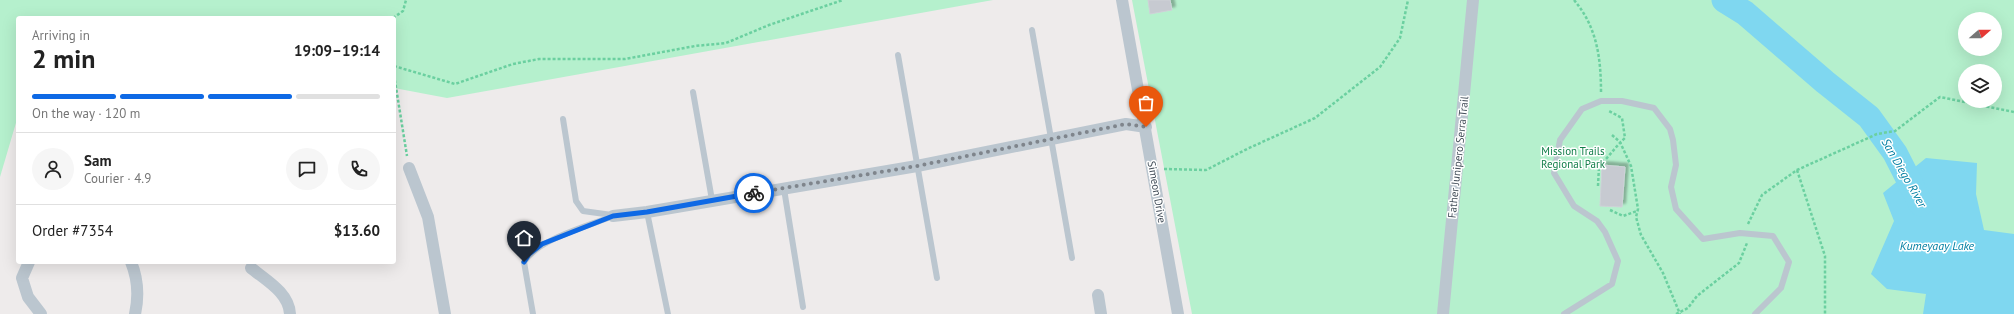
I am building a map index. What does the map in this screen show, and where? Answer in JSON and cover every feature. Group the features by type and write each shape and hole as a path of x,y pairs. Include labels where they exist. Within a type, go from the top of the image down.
{"street":[{"name":"Simeon Drive","path":"1122,0 1146,127 1178,314"},
{"name":"Father Junipero Serra Trail","path":"1443,314 1473,0"},
{"path":"613,216 647,212 917,166 1126,124 1146,127"},
{"path":"409,168 428,217 445,314"},
{"path":"28,264 22,278 28,297 41,314"},
{"path":"132,264 136,274 138,301 135,314"},
{"path":"252,268 283,295 290,307 290,314"},
{"path":"1098,295 1101,314"}],"lane":[{"path":"1032,30 1072,258"},
{"path":"898,55 937,278"},
{"path":"693,92 712,200"},
{"path":"1564,314 1612,284 1618,261 1605,232 1597,220 1574,206 1554,173 1560,140 1582,109 1601,101 1622,101 1654,108 1670,129 1676,165 1671,187 1676,209 1702,239 1740,233 1774,236 1789,262 1781,288 1755,314"},
{"path":"563,119 576,201 583,211 613,216"},
{"path":"784,189 803,307"},
{"path":"647,212 668,314"},
{"path":"533,314 524,262 529,254 542,244 613,216"}],"path":[{"path":"396,16 403,11 406,0"},
{"path":"396,67 455,84 513,64 539,59 625,59 695,46 726,43 769,25 843,0"},
{"path":"1153,169 1206,170 1247,149 1315,118 1380,67 1400,38 1408,0"},
{"path":"1574,0 1586,14 1598,49 1601,64 1601,101 1605,108 1622,118 1625,138 1620,142 1611,156 1599,166 1598,186"},
{"path":"396,87 409,168"},
{"path":"1612,135 1620,142 1631,166 1638,210 1636,217 1641,235 1663,272 1678,314 1688,308 1697,296 1739,263 1747,247 1748,225 1762,195 1796,170 1877,134 1895,131 1940,97 2014,112"},
{"path":"1796,170 1825,256 1825,314"},
{"path":"1610,210 1623,216 1638,210"}],"green space":[{"path":"0,0 993,0 447,98 396,88 396,16 16,16 16,123 0,177"},
{"name":"Mission Trails Regional Park","path":"1132,0 2014,0 2014,314 1192,314"}],"water":[{"name":"Kumeyaay Lake","path":"1926,158 1977,163 1976,194 1984,230 2014,234 2014,314 1923,314 1926,294 1887,289 1871,274 1894,221 1883,193"}],"building":[{"path":"1148,0 1170,0 1172,10 1150,14"},
{"path":"1602,165 1625,167 1622,207 1600,206"}],"waterway":[{"name":"San Diego River","path":"1724,0 1745,13 1825,82 1869,117 1895,153 1921,204"}],"way so far":[{"path":"754,193 917,166 1126,124 1146,127"}],"route":[{"path":"524,262 529,254 542,244 613,216 647,212 754,193"}]}
